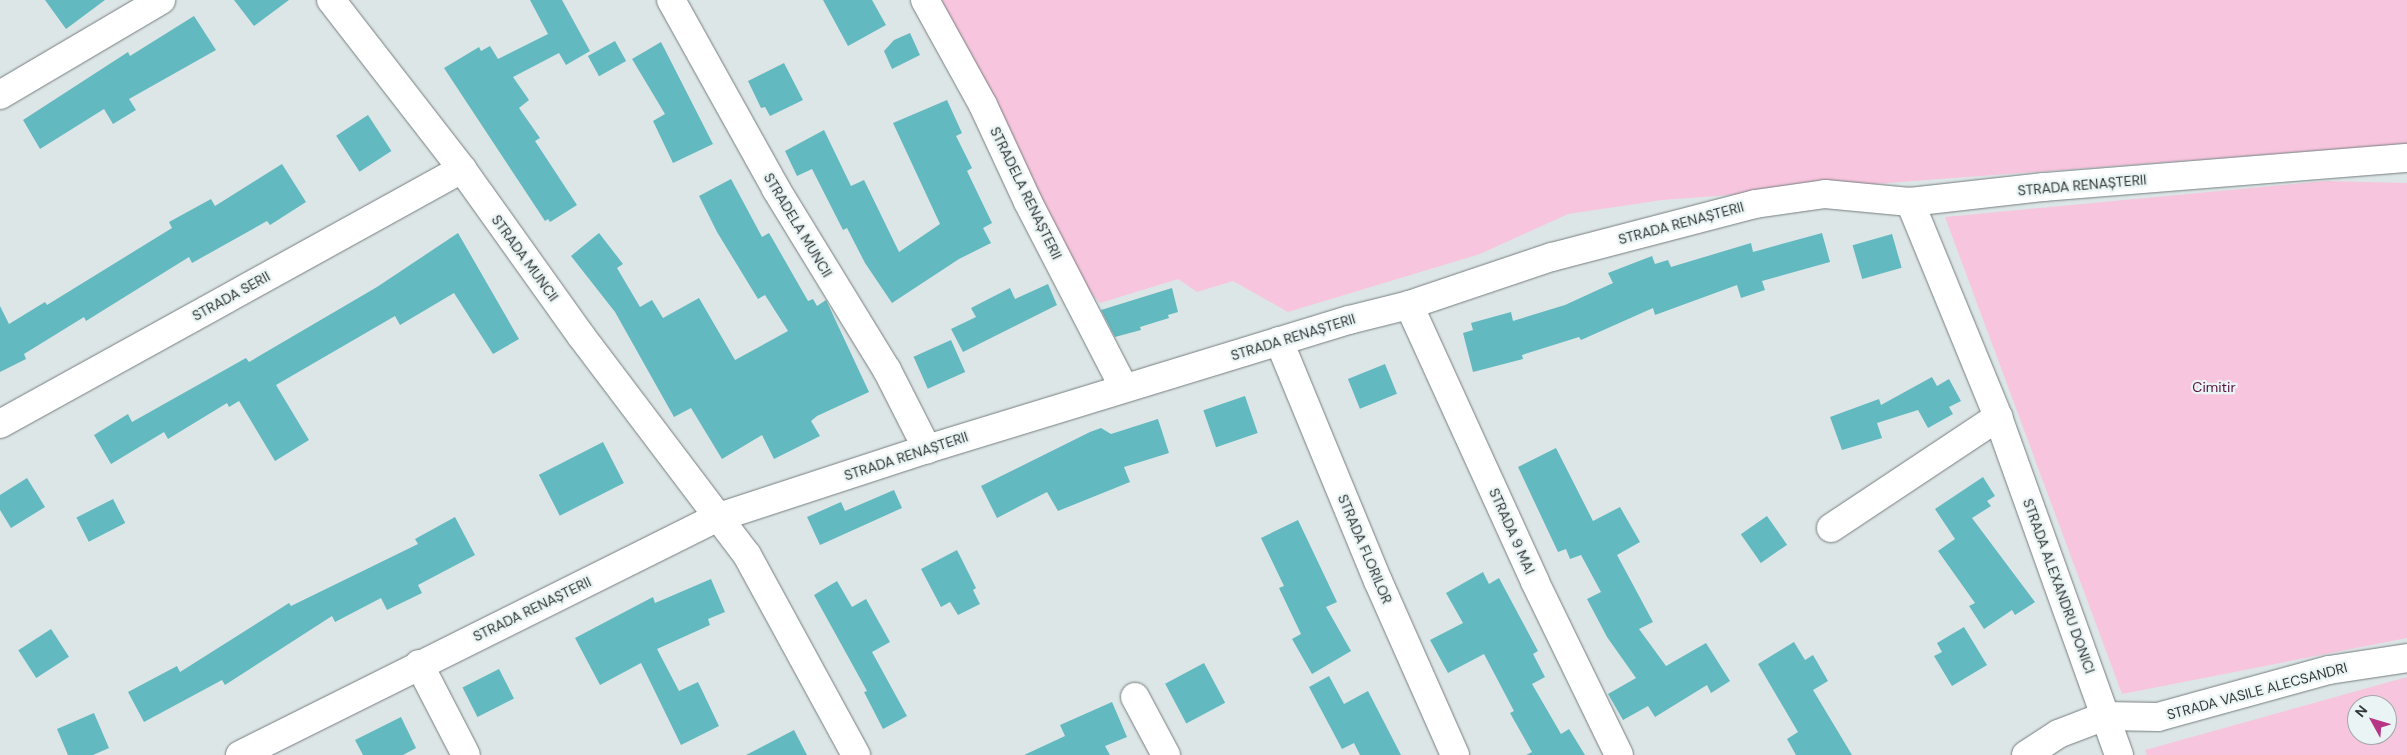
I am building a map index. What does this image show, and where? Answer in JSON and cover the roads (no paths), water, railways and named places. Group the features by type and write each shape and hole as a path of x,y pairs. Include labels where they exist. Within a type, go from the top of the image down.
{"street":[{"path":"0,95 161,0"},
{"name":"STRADA MUNCII","path":"331,0 462,169 716,518 747,555 856,755"},
{"name":"STRADELA MUNCII","path":"671,0 776,189 887,370 927,448"},
{"name":"STRADELA RENAȘTERII","path":"925,0 983,105 1011,168 1124,388"},
{"name":"STRADA RENAȘTERII","path":"240,755 419,664 716,518 927,448 1279,341 1409,304 1552,257 1755,204 1825,194 1910,202 2044,187 2407,158"},
{"name":"STRADA SERII","path":"0,424 462,169"},
{"name":"STRADA ALEXANDRU DONICI","path":"1910,202 1998,418 2118,755"},
{"name":"STRADA 9 MAI","path":"1409,304 1535,582 1619,755"},
{"name":"STRADA FLORILOR","path":"1279,341 1378,581 1455,755"},
{"path":"1830,528 1998,418"},
{"name":"STRADA VASILE ALECSANDRI","path":"2026,755 2058,734 2105,716 2158,717 2329,670 2407,658"},
{"path":"419,664 466,755"},
{"path":"1136,697 1166,755"}],"park label":[{"name":"Cimitir","path":"2214,387"}]}
